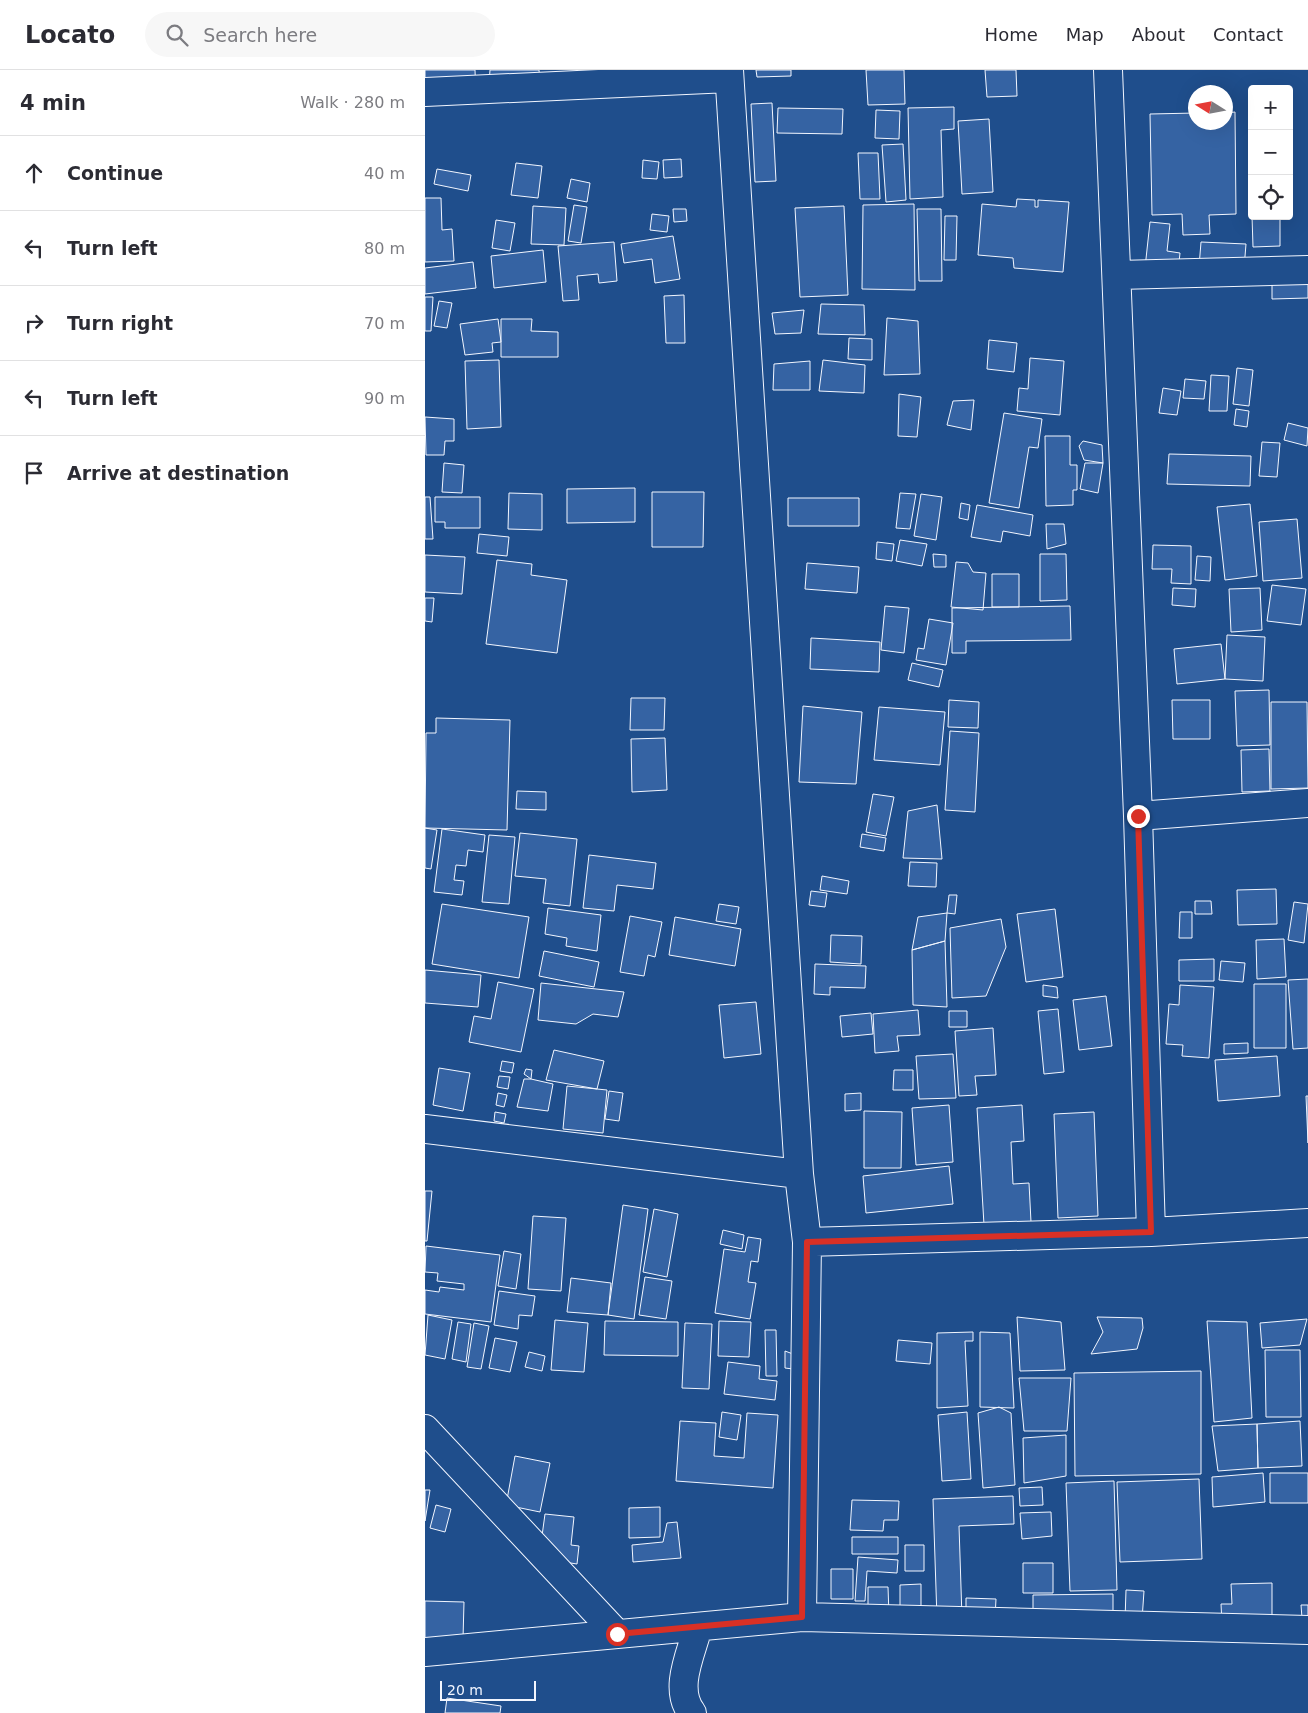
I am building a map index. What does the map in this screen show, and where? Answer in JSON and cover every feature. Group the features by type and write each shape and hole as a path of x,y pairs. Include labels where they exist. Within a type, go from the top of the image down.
{"street":[{"path":"1108,70 1118,276 1138,816 1151,1232"},
{"path":"425,92 729,74 799,1174 807,1242 802,1617"},
{"path":"1118,276 1308,270"},
{"path":"1138,816 1308,803"},
{"path":"425,1129 799,1174"},
{"path":"807,1242 1151,1232 1308,1223"},
{"path":"425,1429 617,1634"},
{"path":"425,1652 802,1617 1308,1630"},
{"path":"692,1713 686,1705 682,1690 698,1627"}],"building":[{"path":"425,70 475,70 476,98 425,100"},
{"path":"490,70 539,70 540,81 489,84"},
{"path":"756,70 791,70 791,76 757,77"},
{"path":"866,70 904,70 905,104 868,105"},
{"path":"985,70 1016,70 1017,96 987,97"},
{"path":"772,103 776,181 755,182 751,104"},
{"path":"954,107 954,129 941,130 943,197 910,199 908,108"},
{"path":"778,108 843,109 842,134 777,133"},
{"path":"876,110 900,111 899,139 875,138"},
{"path":"1233,112 1235,112 1236,214 1209,215 1210,234 1183,235 1182,214 1152,215 1150,114 1188,113 1188,130 1233,130"},
{"path":"989,119 993,192 962,194 958,121"},
{"path":"903,144 906,200 886,202 882,145"},
{"path":"858,153 878,153 880,199 860,199"},
{"path":"681,159 682,177 664,178 663,160"},
{"path":"643,160 659,162 657,179 642,178"},
{"path":"516,163 542,166 538,198 511,195"},
{"path":"437,169 471,175 468,191 434,184"},
{"path":"571,179 590,183 587,202 567,198"},
{"path":"425,198 441,198 442,230 452,229 454,261 425,262"},
{"path":"1017,199 1035,200 1035,207 1038,207 1038,200 1069,202 1063,272 1014,268 1013,258 978,255 982,204 1016,207"},
{"path":"914,204 915,290 862,289 863,205"},
{"path":"574,205 587,207 581,243 568,241"},
{"path":"533,206 566,208 564,245 531,244"},
{"path":"844,206 848,295 800,297 795,208"},
{"path":"673,209 686,209 687,221 674,222"},
{"path":"917,209 941,209 942,281 919,281"},
{"path":"652,214 669,216 667,232 650,230"},
{"path":"945,216 957,216 956,260 944,260"},
{"path":"496,220 515,223 510,251 492,248"},
{"path":"1252,220 1280,220 1280,246 1253,247"},
{"path":"1150,222 1170,224 1167,251 1180,253 1178,272 1145,268"},
{"path":"673,236 680,279 655,283 652,259 624,263 621,244"},
{"path":"614,242 617,281 599,283 598,274 577,276 579,300 563,301 558,246"},
{"path":"1201,242 1246,244 1244,269 1199,267"},
{"path":"543,250 546,282 494,288 491,256"},
{"path":"473,262 476,288 425,294 425,268"},
{"path":"1308,274 1308,298 1272,299 1272,275"},
{"path":"684,295 685,343 666,343 664,296"},
{"path":"425,297 433,297 431,331 425,331"},
{"path":"439,301 452,303 447,328 434,326"},
{"path":"821,304 864,305 865,335 818,334"},
{"path":"804,310 801,333 775,334 772,313"},
{"path":"887,318 918,321 920,374 884,375"},
{"path":"498,319 501,342 492,343 493,352 465,355 460,324"},
{"path":"501,319 532,319 531,331 558,332 558,357 501,357"},
{"path":"849,338 872,339 872,360 848,359"},
{"path":"989,340 1017,343 1014,372 987,369"},
{"path":"1030,358 1064,361 1060,415 1017,411 1019,388 1028,389"},
{"path":"499,360 501,427 467,429 465,361"},
{"path":"823,360 865,365 864,393 819,391"},
{"path":"810,361 810,390 773,390 774,364"},
{"path":"1237,368 1253,370 1249,406 1233,404"},
{"path":"1211,375 1229,376 1227,411 1209,411"},
{"path":"1185,379 1206,381 1204,399 1183,398"},
{"path":"1163,388 1181,391 1177,415 1159,413"},
{"path":"899,394 921,397 917,437 898,436"},
{"path":"974,400 971,430 947,425 953,401"},
{"path":"1236,409 1249,411 1247,427 1234,425"},
{"path":"1004,413 1042,419 1038,448 1029,447 1019,508 989,503"},
{"path":"425,417 454,419 454,441 445,441 444,455 426,455"},
{"path":"1288,423 1308,428 1307,446 1284,440"},
{"path":"1045,436 1070,436 1070,465 1077,465 1077,490 1073,490 1073,505 1046,506"},
{"path":"1083,441 1102,445 1103,463 1084,460 1079,446"},
{"path":"1262,442 1280,443 1277,477 1259,476"},
{"path":"1169,454 1251,456 1250,486 1167,484"},
{"path":"444,463 464,465 462,493 442,492"},
{"path":"1085,463 1103,463 1098,493 1080,489"},
{"path":"635,488 635,522 567,523 567,489"},
{"path":"652,492 704,492 703,547 652,547"},
{"path":"509,493 542,494 542,530 508,529"},
{"path":"900,493 916,494 910,529 896,528"},
{"path":"921,494 942,497 936,540 914,536"},
{"path":"425,497 430,497 433,539 425,539"},
{"path":"435,497 480,497 480,528 445,528 445,522 435,522"},
{"path":"788,498 859,498 859,526 788,526"},
{"path":"961,503 970,505 968,520 959,518"},
{"path":"1250,504 1257,576 1225,580 1217,507"},
{"path":"977,505 1033,515 1030,536 1003,531 1001,542 971,537"},
{"path":"1297,519 1302,578 1263,581 1259,522"},
{"path":"1046,524 1064,524 1066,544 1047,549"},
{"path":"479,534 509,537 507,556 477,553"},
{"path":"900,540 927,544 922,566 896,561"},
{"path":"877,542 894,544 892,561 876,559"},
{"path":"1153,545 1191,546 1191,584 1171,583 1172,569 1152,569"},
{"path":"933,554 946,555 946,567 934,567"},
{"path":"1040,554 1066,554 1067,600 1040,601"},
{"path":"425,555 465,557 462,594 425,592"},
{"path":"1197,556 1211,557 1210,581 1195,580"},
{"path":"497,560 532,564 531,575 567,580 557,653 486,644"},
{"path":"956,562 968,563 973,572 986,573 983,610 951,607"},
{"path":"807,563 859,567 857,593 805,589"},
{"path":"992,574 1019,574 1019,607 992,607"},
{"path":"1272,585 1306,589 1301,625 1267,621"},
{"path":"1173,588 1196,589 1195,607 1172,605"},
{"path":"1260,588 1262,630 1231,632 1229,589"},
{"path":"425,598 434,598 432,622 425,621"},
{"path":"885,606 909,608 904,653 881,650"},
{"path":"1070,606 1071,640 966,641 966,653 952,653 952,608"},
{"path":"929,619 953,623 946,665 916,660 918,648 924,649"},
{"path":"1227,635 1265,637 1263,681 1225,679"},
{"path":"811,638 880,642 879,672 810,669"},
{"path":"1221,644 1225,679 1177,684 1174,649"},
{"path":"912,663 943,670 939,687 908,680"},
{"path":"1269,690 1270,745 1237,746 1235,691"},
{"path":"631,698 665,698 664,730 630,730"},
{"path":"949,700 979,702 978,728 948,727"},
{"path":"1172,700 1210,700 1210,739 1173,739"},
{"path":"1271,702 1307,702 1308,788 1271,789"},
{"path":"803,706 862,712 856,784 799,782"},
{"path":"879,707 945,712 940,765 874,760"},
{"path":"436,718 510,720 507,830 425,828 426,733 436,733"},
{"path":"950,731 979,733 975,812 945,810"},
{"path":"665,738 667,790 632,792 631,739"},
{"path":"1269,749 1270,791 1242,792 1241,750"},
{"path":"517,791 546,792 546,810 516,809"},
{"path":"873,794 894,797 886,836 866,832"},
{"path":"937,805 942,859 903,858 908,811"},
{"path":"425,828 437,830 431,869 425,868"},
{"path":"442,829 485,835 483,852 468,850 466,866 456,865 454,880 464,881 462,895 434,892"},
{"path":"520,833 577,839 570,906 543,903 546,879 515,876"},
{"path":"862,834 886,838 884,851 860,847"},
{"path":"489,835 515,837 509,904 482,902"},
{"path":"589,855 656,863 653,889 617,885 614,911 583,908"},
{"path":"910,862 937,863 936,887 908,886"},
{"path":"822,876 849,881 847,894 820,890"},
{"path":"1276,889 1277,924 1238,925 1237,890"},
{"path":"811,891 827,893 825,907 809,905"},
{"path":"949,895 957,895 955,914 947,913"},
{"path":"1195,901 1211,901 1212,914 1195,914"},
{"path":"1294,902 1308,904 1304,943 1288,940"},
{"path":"442,904 529,917 519,978 432,964"},
{"path":"719,904 739,907 736,924 716,921"},
{"path":"548,908 601,915 597,951 566,946 567,938 545,934"},
{"path":"1055,909 1063,977 1026,982 1017,914"},
{"path":"1180,912 1192,912 1192,938 1179,938"},
{"path":"947,913 945,941 912,950 918,917"},
{"path":"630,916 662,922 655,957 648,955 644,976 620,972"},
{"path":"675,917 741,929 735,966 669,955"},
{"path":"1001,919 1006,947 986,996 952,998 950,928"},
{"path":"831,935 862,936 861,964 830,962"},
{"path":"1284,939 1286,977 1257,979 1256,940"},
{"path":"945,941 947,1007 913,1005 912,950"},
{"path":"544,951 599,962 594,987 539,976"},
{"path":"1214,959 1214,981 1179,981 1179,960"},
{"path":"1221,961 1245,963 1243,982 1219,980"},
{"path":"815,964 866,966 865,988 830,987 830,995 814,994"},
{"path":"425,970 481,975 478,1007 425,1003"},
{"path":"1308,979 1308,1048 1293,1049 1288,980"},
{"path":"498,982 534,989 521,1052 469,1042 474,1016 491,1019"},
{"path":"541,983 624,992 618,1017 593,1014 576,1024 538,1020"},
{"path":"1254,984 1286,984 1286,1048 1254,1048"},
{"path":"1043,985 1057,987 1058,998 1043,996"},
{"path":"1180,985 1214,987 1209,1058 1182,1056 1183,1045 1166,1044 1169,1004 1179,1005"},
{"path":"1106,996 1112,1046 1079,1050 1073,1000"},
{"path":"756,1002 761,1054 724,1058 719,1005"},
{"path":"1058,1009 1064,1072 1044,1074 1038,1011"},
{"path":"918,1010 920,1035 897,1036 899,1051 875,1053 873,1014"},
{"path":"949,1011 967,1011 967,1027 949,1027"},
{"path":"871,1013 873,1034 842,1037 840,1016"},
{"path":"993,1028 996,1075 975,1076 977,1095 959,1096 955,1031"},
{"path":"1248,1043 1248,1053 1224,1054 1224,1044"},
{"path":"554,1050 604,1061 597,1089 546,1080"},
{"path":"953,1054 956,1098 919,1099 916,1056"},
{"path":"1277,1056 1280,1096 1218,1101 1215,1060"},
{"path":"502,1061 514,1063 512,1073 500,1071"},
{"path":"439,1068 470,1073 463,1111 433,1105"},
{"path":"526,1069 532,1070 531,1079 524,1074"},
{"path":"894,1070 913,1070 913,1090 893,1090"},
{"path":"499,1076 510,1077 508,1089 497,1087"},
{"path":"524,1079 553,1084 548,1111 517,1107"},
{"path":"567,1086 607,1090 603,1133 563,1129"},
{"path":"609,1091 623,1093 619,1121 605,1119"},
{"path":"498,1093 507,1095 504,1107 496,1105"},
{"path":"861,1093 861,1110 845,1111 845,1094"},
{"path":"1306,1096 1308,1096 1308,1143"},
{"path":"949,1105 953,1162 916,1165 912,1108"},
{"path":"1022,1105 1024,1141 1011,1142 1013,1184 1029,1183 1031,1222 984,1225 977,1108"},
{"path":"864,1111 902,1112 901,1168 864,1168"},
{"path":"495,1112 506,1114 504,1123 494,1121"},
{"path":"1094,1112 1098,1216 1058,1218 1054,1114"},
{"path":"949,1166 953,1204 866,1213 863,1176"},
{"path":"425,1191 432,1191 427,1241 425,1241"},
{"path":"623,1205 648,1209 634,1319 608,1315"},
{"path":"654,1209 678,1214 667,1277 643,1272"},
{"path":"533,1216 566,1218 561,1291 528,1289"},
{"path":"723,1230 744,1235 742,1249 720,1244"},
{"path":"748,1237 761,1239 758,1262 751,1261 748,1282 756,1283 750,1319 715,1313 724,1249 745,1252"},
{"path":"426,1246 500,1255 491,1322 425,1314 425,1290 439,1292 440,1287 464,1290 464,1284 437,1281 438,1273 425,1272"},
{"path":"504,1251 521,1254 516,1289 498,1286"},
{"path":"645,1277 672,1281 666,1319 639,1315"},
{"path":"571,1278 611,1283 608,1315 567,1312"},
{"path":"499,1291 535,1296 532,1316 519,1315 518,1329 494,1325"},
{"path":"428,1315 452,1320 445,1359 425,1355"},
{"path":"1017,1317 1061,1322 1065,1370 1020,1371"},
{"path":"1097,1317 1142,1318 1143,1328 1137,1349 1091,1354 1103,1332"},
{"path":"1307,1319 1300,1345 1262,1348 1260,1323"},
{"path":"555,1320 588,1323 584,1372 551,1370"},
{"path":"605,1321 678,1322 678,1356 604,1355"},
{"path":"719,1321 751,1322 749,1357 718,1356"},
{"path":"1207,1321 1247,1322 1252,1418 1214,1422"},
{"path":"458,1322 471,1324 466,1362 452,1359"},
{"path":"474,1323 489,1326 481,1369 467,1367"},
{"path":"685,1323 712,1324 709,1389 682,1388"},
{"path":"765,1330 776,1330 777,1376 766,1376"},
{"path":"973,1332 973,1341 965,1341 968,1406 937,1408 937,1333"},
{"path":"980,1332 1010,1333 1014,1408 980,1407"},
{"path":"495,1338 517,1342 510,1372 489,1368"},
{"path":"898,1340 932,1343 930,1364 896,1361"},
{"path":"1265,1350 1300,1350 1301,1417 1266,1417"},
{"path":"785,1351 793,1354 793,1369 785,1368"},
{"path":"529,1352 545,1356 542,1371 525,1367"},
{"path":"728,1362 760,1366 759,1379 777,1381 775,1400 724,1394"},
{"path":"1201,1371 1201,1474 1075,1476 1074,1373"},
{"path":"1019,1378 1071,1378 1067,1431 1024,1431"},
{"path":"999,1407 1011,1413 1015,1485 983,1488 978,1413"},
{"path":"722,1412 741,1415 737,1440 719,1437"},
{"path":"967,1412 971,1479 942,1481 938,1415"},
{"path":"747,1413 778,1415 773,1488 676,1481 680,1421 716,1423 714,1456 744,1458"},
{"path":"1300,1421 1302,1466 1258,1468 1257,1424"},
{"path":"1257,1424 1258,1468 1218,1471 1212,1426"},
{"path":"1066,1435 1066,1476 1024,1483 1023,1438"},
{"path":"515,1456 550,1463 540,1512 506,1505"},
{"path":"1263,1473 1265,1502 1213,1507 1212,1477"},
{"path":"1270,1473 1308,1473 1308,1503 1270,1503"},
{"path":"1199,1479 1202,1559 1120,1562 1117,1482"},
{"path":"1114,1481 1117,1590 1070,1591 1066,1483"},
{"path":"1042,1487 1043,1505 1020,1506 1019,1488"},
{"path":"425,1490 430,1490 425,1521"},
{"path":"1013,1496 1014,1524 959,1526 962,1618 937,1619 933,1499"},
{"path":"852,1500 899,1501 898,1520 884,1520 883,1531 850,1530"},
{"path":"436,1505 451,1509 445,1532 430,1528"},
{"path":"660,1507 660,1537 629,1538 629,1508"},
{"path":"1051,1512 1052,1536 1022,1539 1020,1513"},
{"path":"545,1514 574,1517 571,1545 579,1546 577,1564 539,1558"},
{"path":"677,1522 681,1558 633,1562 632,1545 663,1542 667,1523"},
{"path":"852,1537 898,1537 898,1554 852,1554"},
{"path":"905,1545 924,1545 924,1571 905,1571"},
{"path":"858,1557 898,1560 897,1573 867,1571 865,1601 855,1601"},
{"path":"1023,1563 1053,1563 1053,1593 1023,1593"},
{"path":"831,1569 853,1569 853,1599 831,1599"},
{"path":"1272,1583 1272,1623 1222,1624 1221,1604 1232,1604 1231,1584"},
{"path":"921,1584 921,1615 900,1616 900,1585"},
{"path":"868,1587 888,1587 889,1615 868,1615"},
{"path":"1126,1590 1144,1591 1142,1620 1125,1620"},
{"path":"1113,1594 1113,1618 1033,1619 1033,1595"},
{"path":"966,1598 996,1599 995,1618 966,1617"},
{"path":"425,1601 464,1602 463,1639 425,1638"},
{"path":"1301,1605 1308,1605 1308,1620 1302,1618"},
{"path":"447,1698 501,1706 500,1713 445,1713"}],"route":[{"path":"617,1634 802,1617 807,1242 1151,1232 1138,816"}]}
